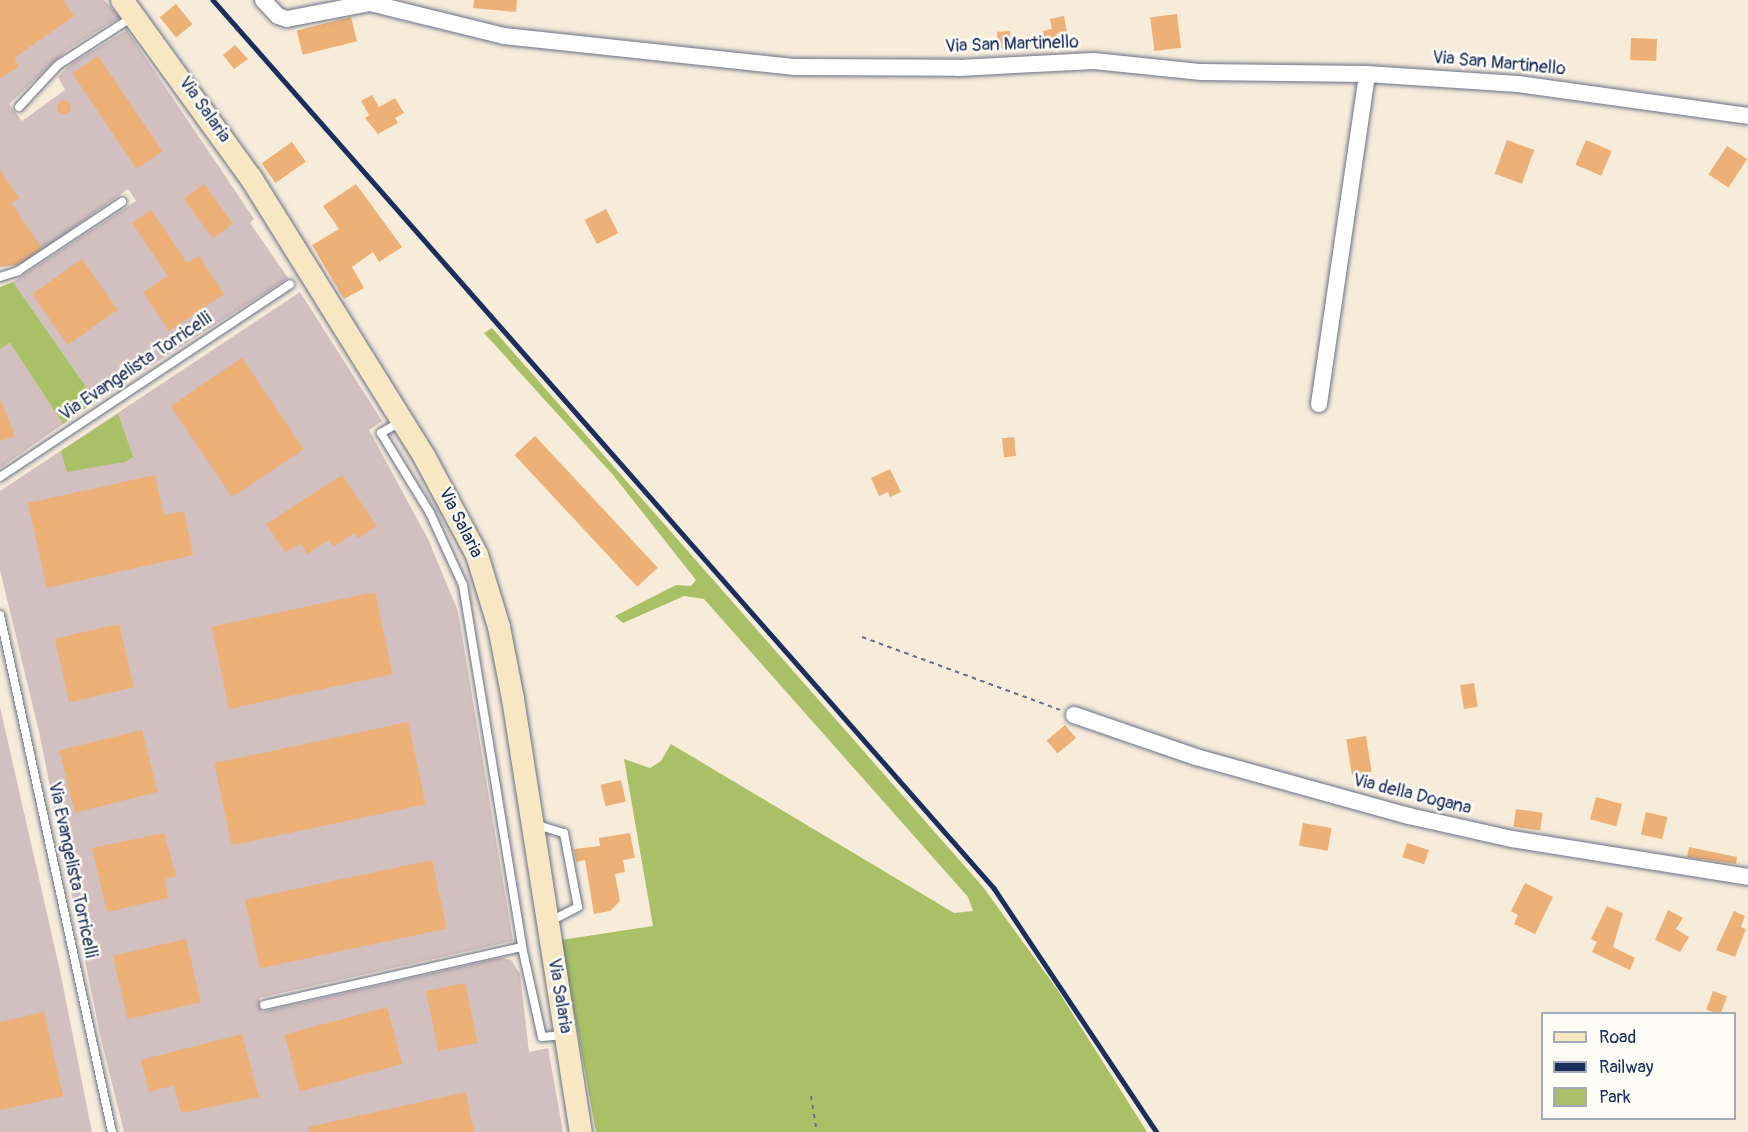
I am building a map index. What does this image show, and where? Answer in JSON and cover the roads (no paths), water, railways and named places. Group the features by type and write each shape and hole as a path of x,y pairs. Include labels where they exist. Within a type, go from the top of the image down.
{"main road":[{"name":"Via Salaria","path":"128,8 251,178 459,516 484,573 513,699 581,1132"}],"street":[{"name":"Via San Martinello","path":"263,0 281,18 330,5 377,4 504,36 816,68 959,68 1094,61 1201,72 1366,74 1528,85 1748,116"},
{"path":"1319,404 1366,74"},
{"name":"Via della Dogana","path":"1074,715 1196,757 1420,819 1512,838 1748,877"}],"lane":[{"path":"19,107 58,66 128,8"},
{"path":"0,277 18,271 122,202"},
{"name":"Via Evangelista Torricelli","path":"0,477 290,284"},
{"path":"402,421 381,433 430,513 463,585 522,947 542,1037 565,1035"},
{"name":"Via Evangelista Torricelli","path":"0,615 112,1132"},
{"path":"531,823 564,833 578,907 547,923"},
{"path":"264,1005 522,947"}],"railway":[{"path":"213,0 994,888 1157,1132"}]}
